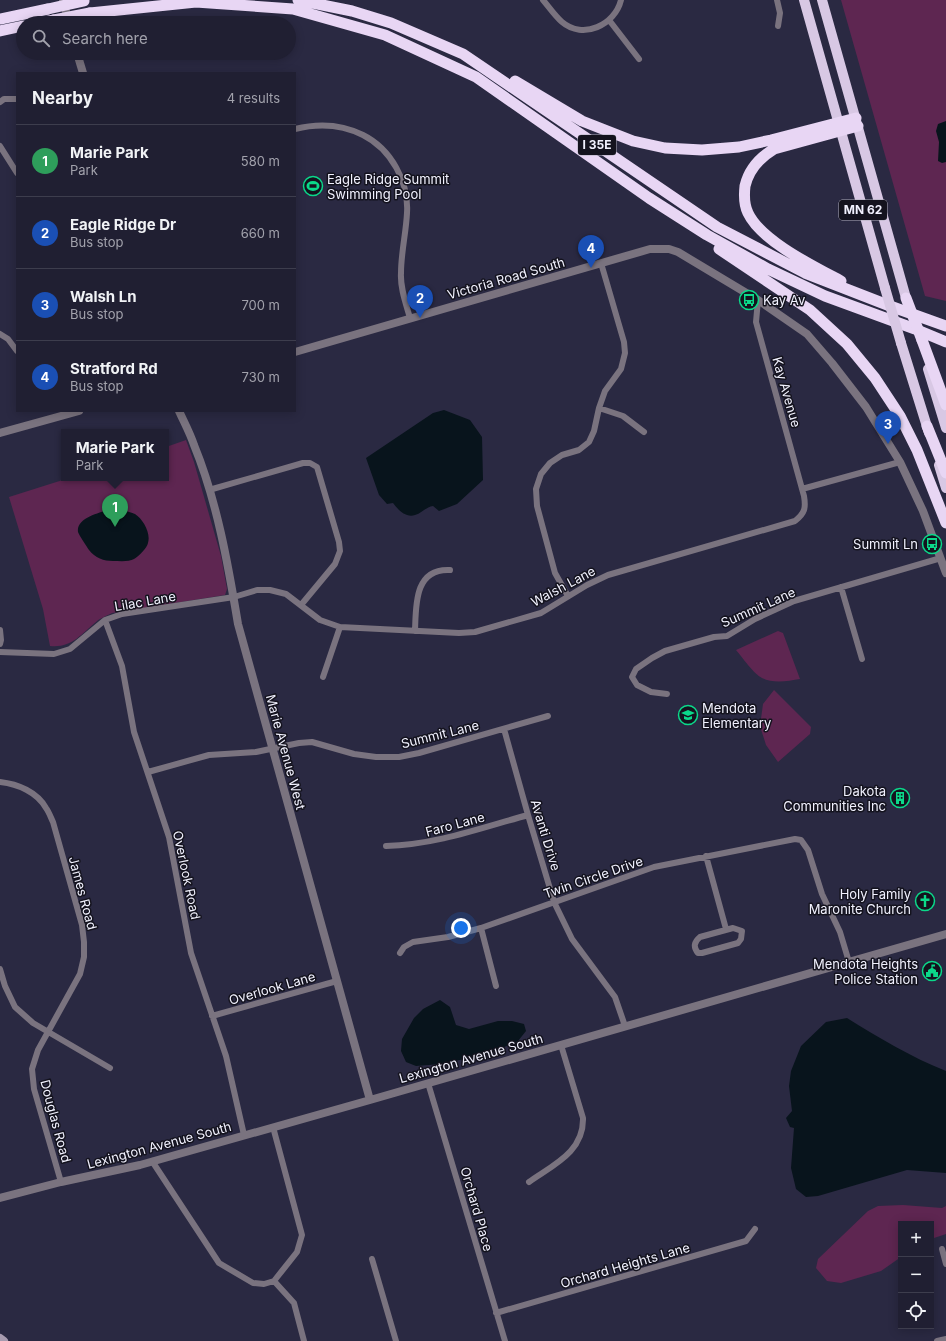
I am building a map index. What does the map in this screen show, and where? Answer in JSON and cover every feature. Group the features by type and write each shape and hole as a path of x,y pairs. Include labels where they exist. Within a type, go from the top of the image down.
{"highway":[{"name":"I 35E","path":"298,0 352,11 392,23 463,54 717,227 805,273 946,326"},
{"name":"MN 62","path":"804,0 885,288 946,488"},
{"name":"MN 62","path":"822,0 906,298"},
{"path":"0,18 88,1"},
{"name":"I 35E","path":"75,16 90,13 196,2 294,9 385,35 476,77 649,198 707,235 768,269 825,296 945,341"},
{"path":"0,31 16,28"},
{"path":"463,54 495,69 582,121 633,141 665,148 702,150 739,147 840,127"},
{"path":"857,122 774,149 763,156 753,166 747,178 744,192 745,206 748,214 756,225 778,245 858,291 890,306"},
{"path":"649,198 690,230 810,310 847,344 876,378 900,416 917,450 946,523"},
{"path":"906,298 920,339 946,428"},
{"path":"920,339 946,405"},
{"path":"927,426 946,474"}],"main road":[{"path":"0,1338 4,1341"}],"street":[{"path":"63,0 67,16"},
{"path":"543,0 562,22 574,28 586,30 598,27 609,20 619,8 620,0"},
{"path":"777,0 780,13 778,26"},
{"path":"609,20 639,59"},
{"path":"80,60 83,72"},
{"path":"2,100 16,99"},
{"path":"296,129 325,124 352,130 370,138 384,151 396,166 404,184 407,211 401,274 403,292 410,318"},
{"path":"0,146 16,171"},
{"name":"Victoria Road South","path":"296,352 650,249 669,249 678,252 758,300 807,334 866,407 900,462 923,511 946,573"},
{"path":"568,596 555,573 537,506 536,489 541,474 550,463 562,455 579,450 589,442 594,431 599,408 605,391 621,370 625,353 624,342 601,263"},
{"name":"Kay Avenue","path":"758,300 756,322 802,489"},
{"path":"0,334 8,339 16,350"},
{"path":"599,408 622,416 644,432"},
{"path":"0,433 75,412"},
{"name":"Marie Avenue West","path":"179,412 194,444 209,490 225,550 238,624 370,1100"},
{"path":"802,489 900,462"},
{"path":"209,490 303,463 310,463 317,467 339,542 340,551 335,564 301,605"},
{"name":"Walsh Lane","path":"234,597 257,590 270,590 286,594 320,620 340,627 459,633 475,632 541,613 587,585 608,575 795,521 805,511 806,504 802,489"},
{"name":"Summit Lane","path":"667,694 651,692 637,686 632,677 636,668 666,651 714,636 727,636 755,619 794,601 941,558"},
{"path":"415,631 417,599 422,584 429,574 442,569 450,570"},
{"path":"841,587 862,659"},
{"name":"Lilac Lane","path":"0,652 54,654 70,649 105,620 122,614 234,597"},
{"name":"Overlook Road","path":"105,620 122,666 134,732 169,837 191,953 226,1056 244,1135"},
{"path":"323,677 340,627"},
{"path":"0,630 0,644"},
{"name":"Summit Lane","path":"148,772 210,755 256,752 299,743 312,742 354,754 376,757 399,757 419,753 548,716"},
{"name":"Avanti Drive","path":"504,729 554,902 572,939 615,997 625,1026"},
{"name":"James Road","path":"0,782 20,786 35,795 46,807 53,822 82,925 84,957 80,974 49,1032"},
{"name":"Faro Lane","path":"386,846 409,846 435,842 528,815"},
{"name":"Twin Circle Drive","path":"400,953 404,947 413,942 448,937 481,928 654,867 795,839 801,840 808,850 822,894 840,932 849,962"},
{"path":"706,856 726,929"},
{"path":"481,928 496,986"},
{"path":"733,928 742,931 741,939 738,943 698,953 694,946 696,940 700,937 726,929 733,928"},
{"name":"Lexington Avenue South","path":"0,1198 152,1161 370,1100 946,934"},
{"path":"0,969 5,986 15,1007 33,1023 110,1068"},
{"name":"Overlook Lane","path":"212,1016 337,981"},
{"name":"Douglas Road","path":"49,1032 38,1050 32,1069 34,1090 61,1182"},
{"path":"529,1182 571,1151 579,1141 582,1130 583,1118 561,1045"},
{"name":"Orchard Place","path":"428,1083 505,1341"},
{"path":"152,1161 219,1264 253,1283 264,1284 274,1281 292,1260 298,1252 302,1235 273,1127"},
{"name":"Orchard Heights Lane","path":"496,1313 746,1241 755,1229"},
{"path":"942,1249 946,1264"},
{"path":"372,1259 396,1341"},
{"path":"274,1281 294,1303 304,1341"},
{"path":"937,1341 945,1339"}],"shaded area":[{"path":"841,0 946,0 946,301 925,296"},
{"path":"946,121 946,162 942,163 938,161 939,142 936,131 938,124"},
{"name":"Eagle Ridge Summit Swimming Pool","path":"317,182 319,188 307,188 307,183"},
{"path":"444,410 470,420 482,437 483,480 457,504 439,511 433,506 412,516 405,514 393,503 387,504 379,495 366,458 433,413"},
{"path":"186,440 194,462 221,556 227,589 225,595 112,613 102,618 70,643 50,646 43,609 9,497 61,481 169,481 169,446"},
{"path":"108,510 125,511 135,514 141,519 146,527 149,539 147,545 138,556 130,561 103,560 94,555 89,550 78,532 78,527 84,520"},
{"path":"778,631 783,633 800,679 771,681 762,678 752,669 736,650"},
{"path":"774,690 811,727 810,734 778,762 766,745 760,726 763,704"},
{"path":"440,1000 450,1007 456,1025 469,1029 498,1021 512,1021 524,1024 526,1031 518,1041 488,1054 441,1064 416,1066 406,1062 401,1051 402,1039 414,1018 423,1009"},
{"path":"847,1018 895,1047 946,1071 946,1173 907,1170 818,1196 806,1197 796,1189 791,1168 794,1128 790,1127 786,1118 792,1111 789,1086 791,1071 801,1046 826,1022"},
{"path":"903,1205 942,1208 946,1206 946,1234 934,1238 934,1221 898,1221 898,1259 881,1271 841,1283 827,1281 816,1268 818,1259 868,1211 878,1206"}],"place":[{"name":"Eagle Ridge Summit Swimming Pool","path":"313,186"},
{"name":"Stratford Rd","path":"591,268"},
{"name":"Kay Av","path":"749,300"},
{"name":"Eagle Ridge Dr","path":"420,318"},
{"name":"Walsh Ln","path":"888,444"},
{"name":"Marie Park","path":"115,527"},
{"name":"Summit Ln","path":"932,544"},
{"name":"Mendota Elementary","path":"688,715"},
{"name":"Dakota Communities Inc","path":"900,798"},
{"name":"Holy Family Maronite Church","path":"925,901"},
{"name":"Mendota Heights Police Station","path":"932,971"}]}
